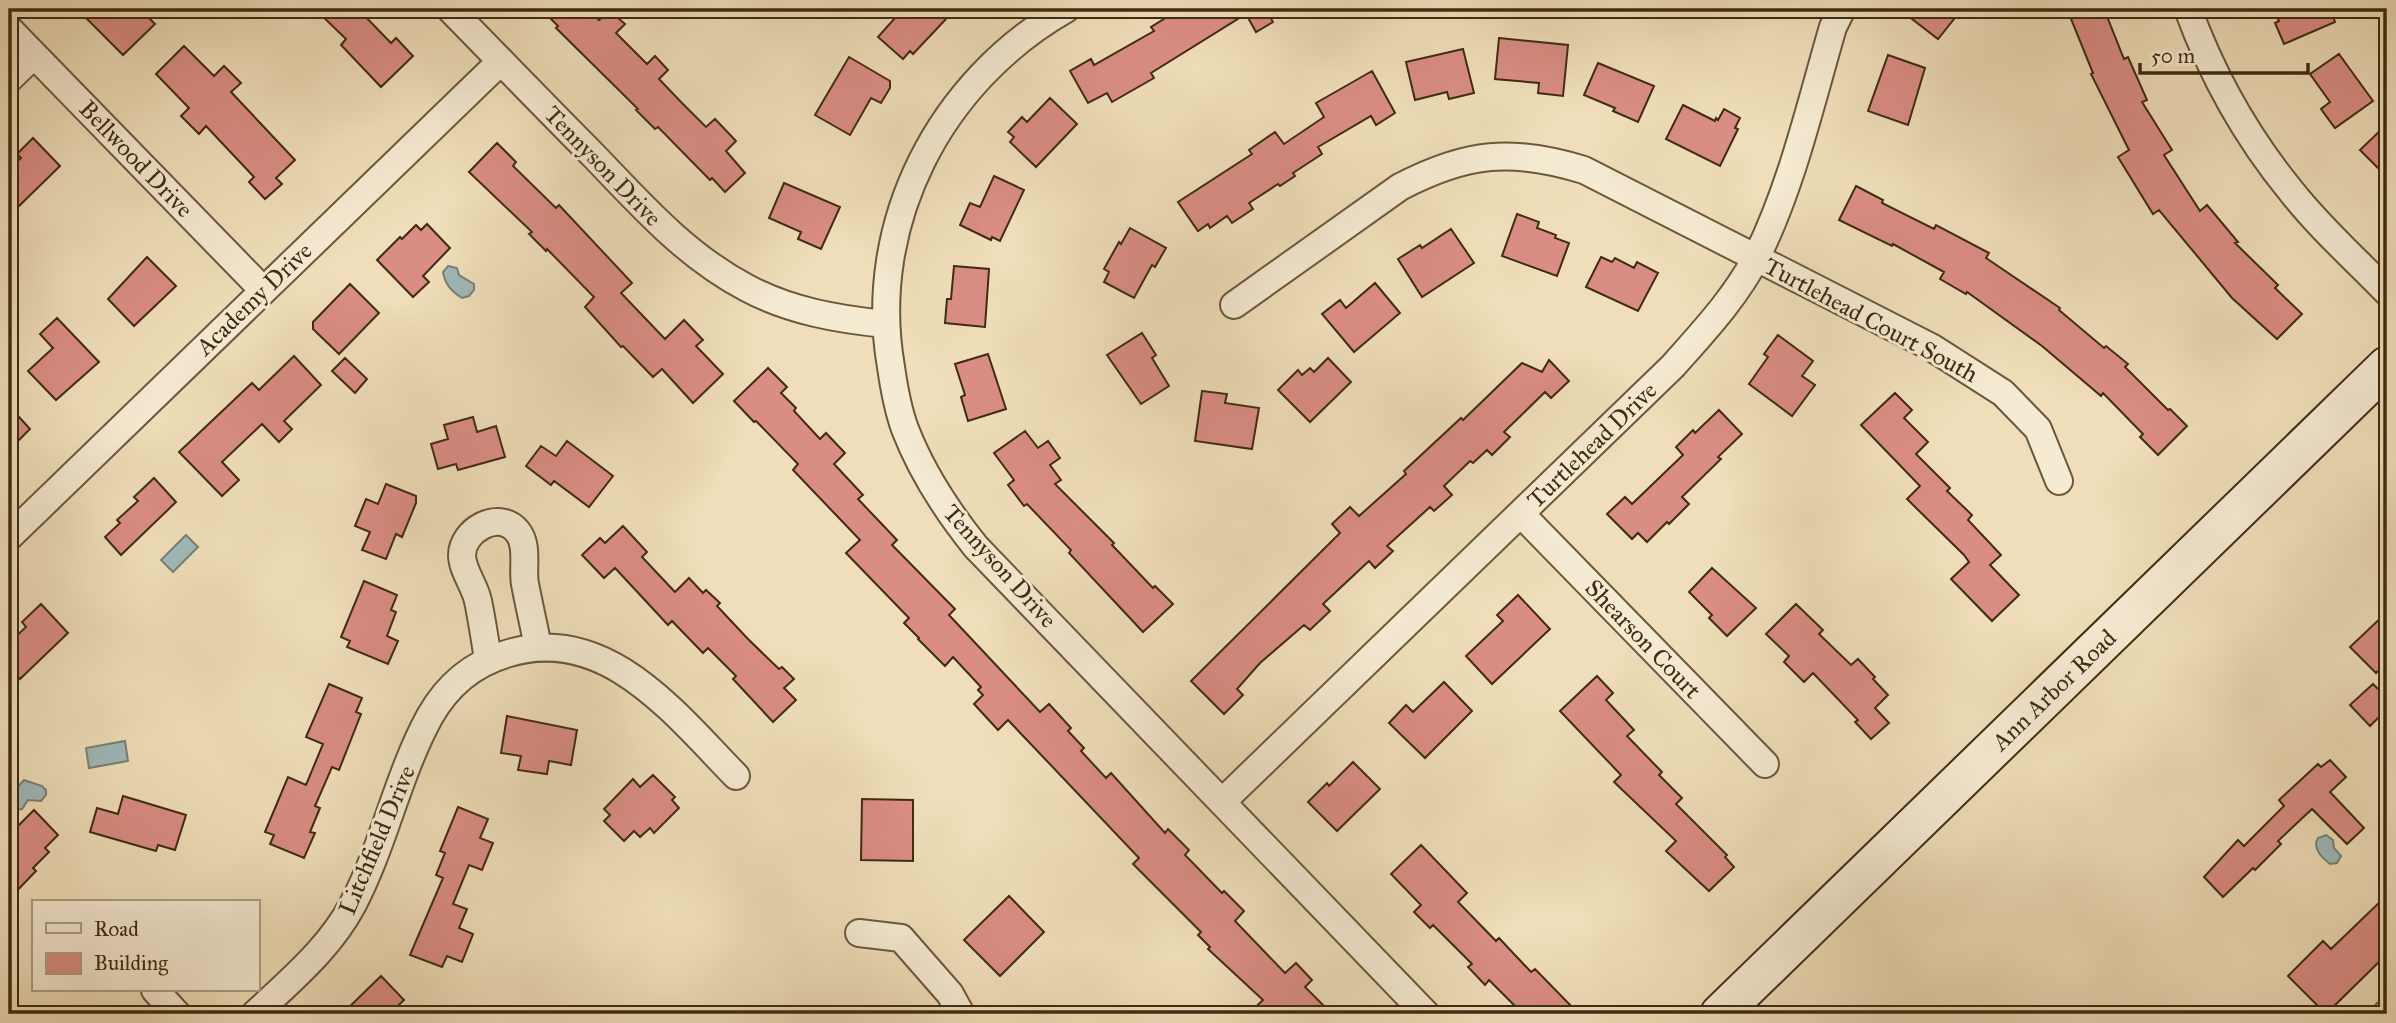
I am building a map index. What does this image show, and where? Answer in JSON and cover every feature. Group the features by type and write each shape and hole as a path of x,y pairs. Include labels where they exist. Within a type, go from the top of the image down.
{"main road":[{"name":"Ann Arbor Road","path":"1720,1014 2387,366"}],"street":[{"name":"Tennyson Drive","path":"450,9 662,227 708,265 748,289 793,307 838,319 885,324 895,393 904,427 921,466 948,512 976,547 1426,1014"},
{"path":"885,324 888,265 895,230 913,180 937,135 957,103 992,64 1019,41 1066,9"},
{"name":"Turtlehead Drive","path":"1222,802 1673,366 1726,306 1756,257 1773,220 1833,27 1842,9"},
{"path":"2188,9 2212,68 2235,112 2262,154 2292,193 2387,292"},
{"name":"Bellwood Drive","path":"9,29 263,290"},
{"path":"9,79 34,55"},
{"name":"Academy Drive","path":"9,537 501,61"},
{"name":"Turtlehead Court South","path":"1234,305 1400,187 1447,165 1490,156 1548,159 1584,170 1931,347 2003,393 2038,429 2059,481"},
{"name":"Shearson Court","path":"1521,514 1765,764"},
{"path":"488,660 478,599 462,558 464,542 473,531 486,524 504,524 517,531 524,548 524,580 538,647"},
{"name":"Litchfield Drive","path":"255,1014 309,963 340,926 363,883 430,715 453,685 488,660 538,647 589,655 634,677 661,699 736,776"},
{"path":"859,933 901,939 950,994 961,1014"},
{"path":"157,992 177,1014"}],"water":[{"path":"448,266 457,268 459,275 474,284 474,290 469,296 462,298 449,287 443,272"},
{"path":"186,535 198,547 173,572 161,560"},
{"path":"125,741 128,761 89,768 86,748"},
{"path":"24,780 42,786 46,795 41,801 28,800 22,809 17,810 9,803 9,797"},
{"path":"2326,835 2333,840 2334,848 2341,856 2337,863 2330,864 2317,849 2318,838"}],"building":[{"path":"77,9 140,9 155,24 123,55"},
{"path":"315,9 358,9 391,43 396,38 413,56 381,87 341,45 346,39"},
{"path":"559,9 587,9 599,20 609,10 625,24 616,33 647,64 655,56 668,70 659,79 706,127 715,119 736,141 726,151 745,173 725,192 712,178 710,180 658,127 655,129 556,28 558,26 550,18"},
{"path":"903,9 934,9 946,19 913,54 910,51 903,59 878,37"},
{"path":"1189,9 1265,9 1273,22 1256,32 1246,14 1151,73 1154,78 1112,102 1107,93 1088,103 1070,71 1091,59 1094,65 1154,31 1151,27 1172,14 1174,18"},
{"path":"1899,9 1957,9 1951,17 1954,19 1938,39"},
{"path":"2067,9 2104,9 2124,59 2128,57 2147,100 2142,102 2172,150 2164,155 2200,211 2207,205 2238,242 2235,243 2278,285 2275,288 2302,314 2277,339 2232,298 2159,210 2153,214 2118,157 2129,150 2091,74 2093,73"},
{"path":"2273,9 2330,9 2335,22 2284,44 2275,23 2279,21"},
{"path":"1499,38 1568,45 1563,96 1538,93 1539,83 1495,79"},
{"path":"184,46 214,76 224,66 241,83 231,92 295,160 276,178 282,184 265,199 249,182 254,177 206,126 199,134 181,116 189,108 156,74"},
{"path":"1463,49 1474,93 1449,99 1447,92 1415,100 1406,62"},
{"path":"2339,54 2373,101 2335,128 2321,109 2330,102 2310,74"},
{"path":"1888,55 1925,68 1908,125 1868,111"},
{"path":"849,57 890,81 890,88 881,103 871,98 850,135 815,115"},
{"path":"1598,63 1654,86 1638,122 1613,111 1615,108 1584,95"},
{"path":"1372,71 1395,113 1376,125 1371,116 1318,147 1322,154 1293,173 1295,176 1249,203 1253,209 1232,223 1227,216 1210,228 1208,224 1198,231 1178,202 1252,154 1249,150 1275,132 1284,144 1324,117 1316,103"},
{"path":"1050,98 1077,124 1036,167 1010,142 1014,137 1008,132 1022,117 1027,122"},
{"path":"1683,105 1715,121 1724,109 1740,118 1735,128 1738,129 1720,166 1666,139"},
{"path":"2387,124 2387,177 2360,150"},
{"path":"33,138 60,166 18,207 9,197 9,169 21,158 17,154"},
{"path":"497,143 516,162 513,166 556,208 559,205 632,283 621,293 665,339 684,320 703,340 696,346 723,374 693,403 662,369 653,377 621,347 585,307 594,297 529,234 532,232 469,172"},
{"path":"994,176 1024,190 1000,241 992,237 991,240 960,225 970,203 980,207"},
{"path":"784,183 840,207 821,249 798,239 801,232 769,218"},
{"path":"1856,186 1883,200 1882,203 1934,229 1936,225 1989,253 1986,258 2060,308 2059,310 2104,348 2106,346 2128,364 2125,367 2187,426 2158,455 2140,437 2143,434 2103,393 2101,396 2042,346 1967,292 1966,294 1940,279 1944,272 1893,244 1892,246 1839,220"},
{"path":"1517,214 1539,222 1537,228 1569,243 1557,276 1502,256"},
{"path":"427,224 450,248 423,276 429,282 413,297 377,260 416,225 421,230"},
{"path":"1130,228 1166,248 1155,267 1152,265 1134,298 1104,282 1109,272 1104,269"},
{"path":"1451,229 1474,263 1422,297 1398,259 1420,245 1422,248"},
{"path":"147,257 176,286 134,326 108,299"},
{"path":"1601,257 1612,262 1615,258 1634,268 1637,262 1658,273 1638,311 1586,287"},
{"path":"954,266 989,269 985,327 945,323 947,299 951,299"},
{"path":"1375,283 1400,313 1354,352 1322,314 1340,300 1346,308"},
{"path":"350,284 379,313 339,354 313,329 313,322"},
{"path":"57,318 99,362 56,400 28,371 53,348 40,334"},
{"path":"1142,333 1156,355 1152,358 1169,386 1141,404 1107,355"},
{"path":"1778,335 1813,361 1802,376 1815,385 1792,416 1749,384 1768,357 1764,354"},
{"path":"988,354 1006,409 968,421 961,397 965,395 955,364"},
{"path":"294,356 321,385 284,421 292,429 279,442 262,424 222,462 239,480 222,496 179,452 252,383 259,390"},
{"path":"345,358 367,379 355,393 332,371"},
{"path":"1328,358 1351,382 1310,422 1278,390 1298,370 1302,375 1310,368 1314,372"},
{"path":"1549,360 1569,381 1551,398 1545,392 1504,432 1510,437 1492,455 1487,450 1473,463 1470,461 1444,486 1452,495 1434,511 1430,507 1387,546 1393,551 1375,568 1369,561 1323,604 1330,611 1310,630 1304,625 1260,663 1237,689 1243,695 1224,714 1191,681 1340,533 1332,524 1350,507 1359,516 1522,363 1542,372"},
{"path":"768,368 787,387 781,393 796,408 794,411 820,439 826,433 845,453 834,464 863,495 858,499 897,540 892,545 955,609 949,615 1040,712 1049,704 1071,728 1068,731 1084,748 1081,751 1106,778 1111,773 1165,833 1168,829 1189,850 1185,855 1244,911 1235,921 1285,973 1296,963 1312,980 1305,987 1332,1014 1248,1014 1263,1000 1208,949 1210,947 1198,935 1201,932 1133,864 1139,858 1008,720 998,730 974,704 983,695 978,690 981,687 953,657 945,666 904,623 909,618 846,553 860,540 793,470 798,464 734,401"},
{"path":"1202,391 1227,394 1225,403 1259,408 1252,449 1195,441"},
{"path":"1895,393 1912,410 1904,418 1928,442 1916,454 1950,488 1947,491 1972,515 1968,520 2001,555 1990,565 2019,595 1992,621 1951,579 1969,562 1907,499 1920,486 1861,425"},
{"path":"9,406 30,429 9,450"},
{"path":"1719,410 1742,434 1682,497 1689,504 1669,524 1667,522 1647,542 1638,533 1632,539 1607,514 1625,497 1632,504 1683,455 1676,447"},
{"path":"473,417 477,432 496,426 505,457 458,470 456,464 438,469 431,444 448,439 444,425"},
{"path":"1025,431 1038,448 1048,441 1060,458 1050,465 1061,480 1055,484 1114,543 1112,545 1153,588 1155,586 1173,604 1143,632 1069,553 1071,550 1027,504 1024,506 1008,485 1014,480 994,453"},
{"path":"567,441 613,476 589,507 554,481 551,485 526,466 541,446 556,456"},
{"path":"154,478 176,502 121,555 105,537 120,523 117,520 138,501 134,497"},
{"path":"386,484 416,496 416,503 402,537 396,534 386,559 362,550 370,532 355,526 366,499 378,504"},
{"path":"623,526 647,552 642,557 675,592 689,578 703,593 706,590 720,603 717,606 748,639 779,669 782,667 794,679 784,688 796,700 773,722 733,679 736,676 708,648 703,653 672,621 668,625 615,568 604,578 582,555 600,538 605,543"},
{"path":"1712,568 1756,608 1727,636 1709,618 1712,615 1689,592"},
{"path":"364,581 397,595 391,610 396,612 387,636 398,641 388,664 347,647 350,641 341,637"},
{"path":"1518,595 1550,629 1492,684 1466,656 1503,621 1497,615"},
{"path":"41,604 68,633 20,679 9,667 9,643 26,627 22,622"},
{"path":"1796,604 1823,630 1819,634 1851,665 1858,659 1888,695 1875,708 1889,723 1871,739 1855,722 1858,720 1813,673 1804,682 1784,662 1789,656 1766,634"},
{"path":"2387,612 2387,662 2376,673 2350,647"},
{"path":"1597,676 1613,693 1606,700 1634,730 1627,736 1662,772 1659,775 1682,798 1676,804 1727,855 1725,857 1734,867 1709,891 1666,851 1676,841 1614,782 1621,775 1560,711"},
{"path":"1444,682 1472,711 1425,758 1389,723 1406,705 1413,712"},
{"path":"329,684 362,698 356,712 361,714 339,770 332,767 315,806 320,808 310,832 315,833 304,858 270,844 274,835 265,832 288,777 306,785 323,744 306,737"},
{"path":"2373,684 2387,698 2387,709 2370,726 2350,705"},
{"path":"507,716 577,730 571,765 549,761 547,774 518,770 521,756 501,753"},
{"path":"2330,760 2346,777 2330,792 2364,828 2347,844 2312,809 2278,841 2281,844 2255,870 2253,868 2223,897 2204,877 2238,840 2244,846 2284,806 2279,800 2318,764 2321,767"},
{"path":"1353,762 1380,789 1337,831 1308,802"},
{"path":"653,775 675,797 672,800 679,808 654,833 650,828 640,837 634,831 624,841 604,821 610,815 604,809 633,779 640,787"},
{"path":"123,796 186,815 175,850 158,845 156,851 90,832 97,808 118,814"},
{"path":"862,799 913,800 913,861 861,860"},
{"path":"458,807 488,819 480,838 493,843 482,870 469,865 453,904 467,909 459,928 473,934 462,962 447,956 442,967 410,955 443,878 436,875 445,853 440,851"},
{"path":"34,810 58,835 45,848 49,852 33,868 36,871 9,899 9,835"},
{"path":"1421,845 1467,893 1458,902 1496,941 1499,938 1531,972 1535,969 1579,1014 1523,1014 1489,980 1485,985 1468,967 1472,964 1433,925 1430,928 1414,912 1421,905 1391,874"},
{"path":"2387,895 2387,954 2326,1014 2288,976 2323,941 2331,949"},
{"path":"1009,896 1044,932 1000,976 964,940"},
{"path":"381,976 404,1000 389,1014 342,1014"}]}
